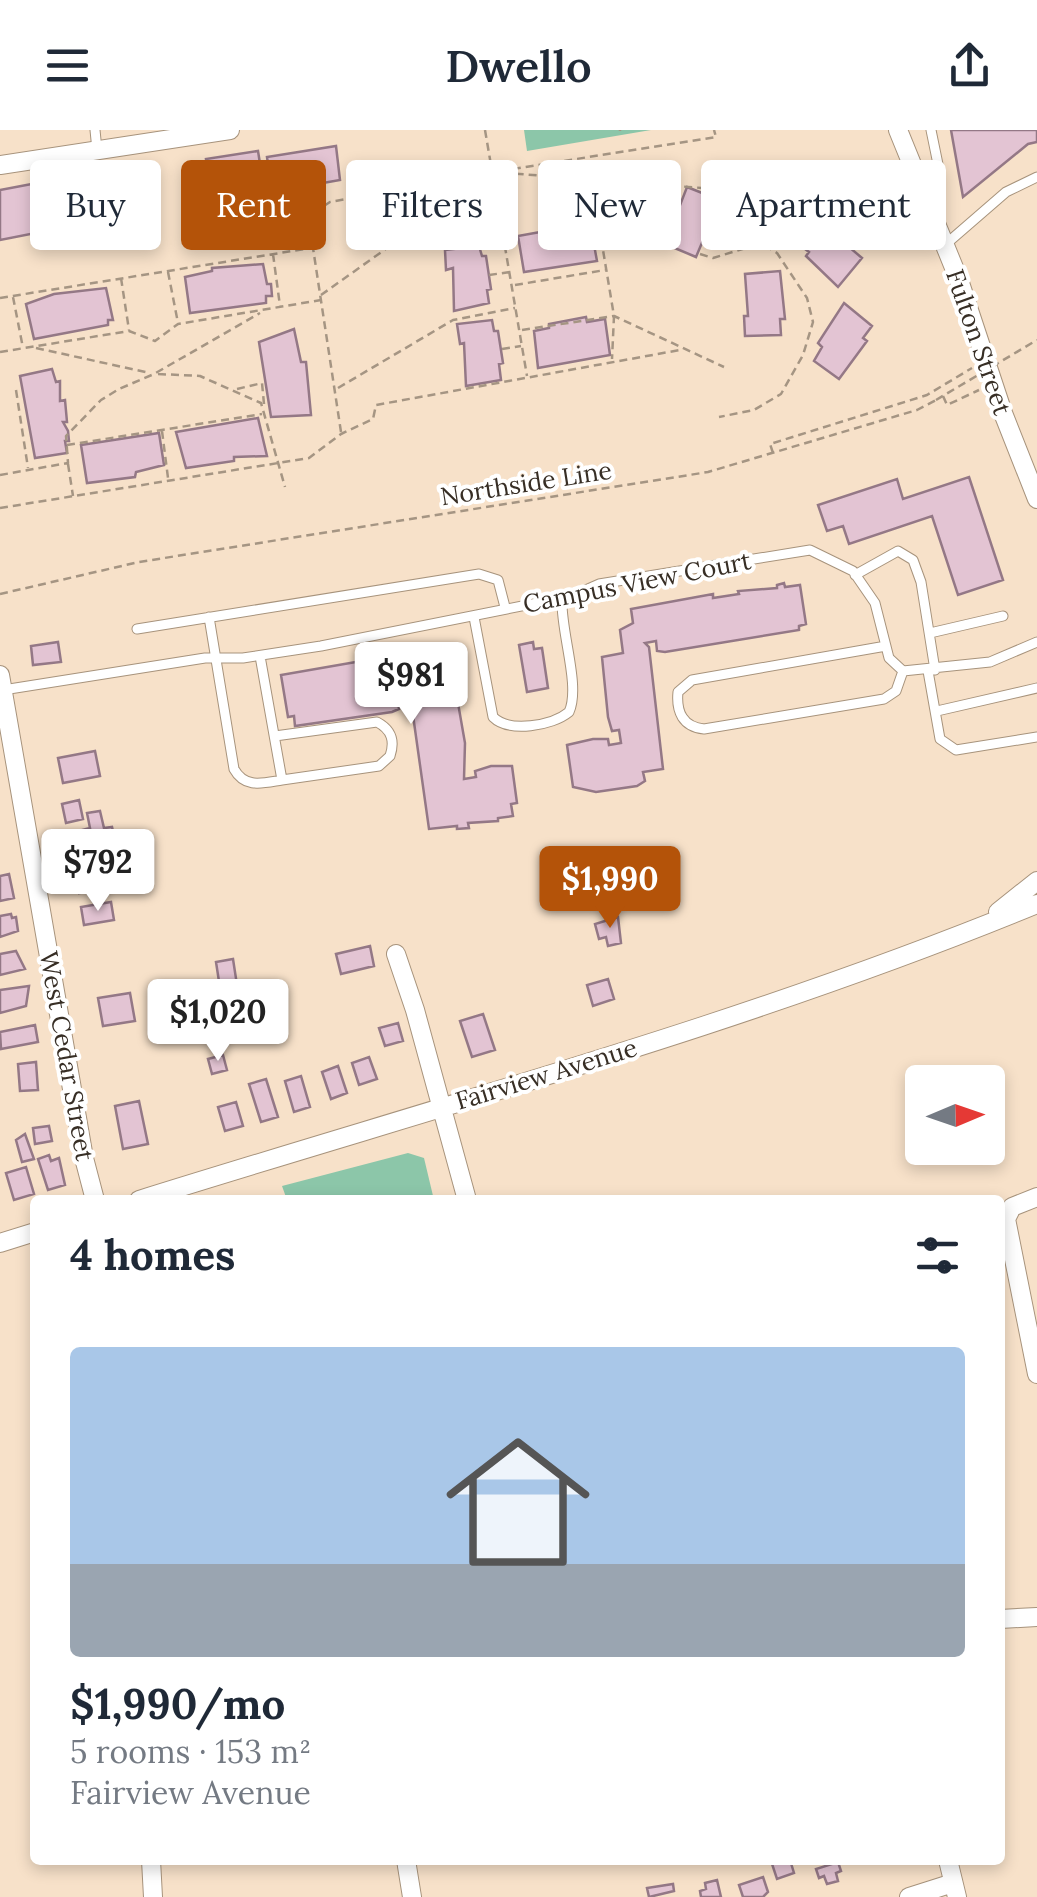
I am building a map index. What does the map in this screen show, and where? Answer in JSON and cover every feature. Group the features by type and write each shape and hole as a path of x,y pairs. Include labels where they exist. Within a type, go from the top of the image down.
{"street":[{"path":"0,165 230,130"},
{"name":"Fulton Street","path":"898,130 911,160"},
{"name":"Fulton Street","path":"946,244 1037,498"},
{"name":"West Cedar Street","path":"1,682 94,1195"},
{"name":"Fairview Avenue","path":"950,941 992,916 1037,881"},
{"name":"Fairview Avenue","path":"155,1195 769,1004 950,941 1037,904"},
{"path":"396,954 465,1195"},
{"path":"1037,1198 1014,1206 1006,1219 1037,1374"},
{"path":"0,1243 30,1234"},
{"path":"1005,1618 1037,1616"},
{"path":"151,1865 154,1897"},
{"path":"407,1865 412,1897"},
{"path":"909,1897 955,1890 949,1865"}],"lane":[{"path":"95,130 98,150"},
{"path":"931,130 938,160"},
{"path":"946,244 1006,192 1037,177"},
{"name":"Campus View Court","path":"1,682 260,656 474,617 505,607 562,598 599,584 810,550 856,575"},
{"path":"1037,642 990,662 932,670 903,671 889,658 875,602 856,575 888,554 907,554 921,582 930,632 932,670 940,739 956,750 1037,737"},
{"path":"138,629 480,574 498,580 505,607"},
{"path":"474,617 493,718 510,727 554,721 568,712 574,697 561,617 562,598"},
{"path":"930,632 1003,616"},
{"path":"209,617 238,776 252,784 379,766 390,756 392,741 390,732 377,722 274,736"},
{"path":"1024,646 1037,633"},
{"path":"886,646 692,680 678,692 680,714 686,724 704,729 884,699 896,692 903,671"},
{"path":"260,656 282,780"},
{"path":"937,710 1037,688"}],"path":[{"path":"485,130 491,160"},
{"path":"518,168 716,137 714,130"},
{"path":"0,298 296,250"},
{"path":"312,250 341,434"},
{"path":"0,352 129,332 155,340 178,324 262,313 321,297 386,250"},
{"path":"507,250 528,378"},
{"path":"602,250 614,316 612,361"},
{"path":"700,254 713,258 740,250"},
{"path":"719,417 754,410 781,394 804,356 813,322 807,298 792,272 772,250"},
{"path":"273,253 280,307"},
{"path":"168,270 178,324"},
{"path":"514,285 605,270"},
{"path":"489,275 511,272"},
{"path":"121,276 129,332"},
{"path":"13,295 23,348"},
{"path":"335,390 453,320 516,308"},
{"path":"73,496 66,436 101,400 262,313"},
{"path":"520,330 614,316 680,350 724,367"},
{"name":"Northside Line","path":"0,594 139,562 708,472 917,410 1037,340"},
{"path":"502,349 522,346"},
{"path":"34,347 154,374 200,376 261,403 285,487"},
{"path":"0,508 308,458 341,434 373,418 376,405 680,350"},
{"path":"773,453 770,444 927,395 986,359"},
{"path":"235,389 262,383 263,411"},
{"path":"943,396 947,405 994,383"},
{"path":"16,390 28,470"},
{"path":"67,445 263,411"},
{"path":"162,430 169,481"},
{"path":"0,474 68,463"}],"green space":[{"path":"524,130 651,130 527,151"},
{"path":"408,1153 424,1158 433,1195 285,1195 282,1186"}],"building":[{"path":"951,130 1037,130 1037,142 1028,144 963,197"},
{"path":"336,146 340,180 326,182 326,160 267,157"},
{"path":"258,151 259,160 206,160"},
{"path":"30,184 30,234 0,240 0,190"},
{"path":"687,187 701,193 701,245 696,257 679,250 681,203"},
{"path":"538,232 538,250 595,250 597,261 524,272 518,236"},
{"path":"445,250 480,250 486,256 489,303 454,311 453,268 446,270"},
{"path":"806,250 853,250 862,258 838,287 806,256"},
{"path":"263,264 272,296 266,296 266,303 190,313 185,277 212,268"},
{"path":"780,271 785,319 780,319 781,335 745,336 745,274"},
{"path":"106,288 113,320 108,320 108,325 34,339 26,304 54,294"},
{"path":"844,303 872,326 863,338 867,341 839,379 814,361 822,347 818,343"},
{"path":"586,317 587,322 605,319 610,355 538,368 534,331"},
{"path":"492,320 494,331 498,331 503,363 499,364 501,380 466,386 464,343 460,344 457,324"},
{"path":"294,329 301,362 306,362 311,415 271,417 259,342"},
{"path":"52,369 56,382 60,381 60,401 65,400 67,453 35,458 20,376"},
{"path":"258,418 267,456 234,457 234,461 186,468 176,432"},
{"path":"159,433 164,465 136,472 135,477 87,483 81,445"},
{"path":"969,477 1003,580 958,595 932,516 849,544 843,526 827,531 818,505 897,479 903,499"},
{"path":"784,583 785,587 800,585 806,624 799,626 799,630 665,652 657,651 656,641 645,643 649,647 663,769 643,772 645,781 637,786 596,792 573,787 567,745 593,739 608,739 609,745 621,743 619,730 612,731 608,717 602,657 623,653 620,630 633,623 631,609 713,594 713,598 739,594 738,591 777,588"},
{"path":"58,642 61,662 33,665 31,646"},
{"path":"533,642 534,649 542,648 548,688 527,692 519,645"},
{"path":"448,646 465,743 464,779 476,777 475,771 491,766 512,766 517,803 511,804 513,816 498,821 468,823 469,828 429,829 411,701 398,703 399,709 392,712 295,726 294,716 288,717 281,675"},
{"path":"95,751 100,776 63,783 58,758"},
{"path":"79,800 83,819 66,823 62,804"},
{"path":"100,811 104,828 112,827 117,850 74,859 73,851 63,852 60,836 90,828 87,813"},
{"path":"94,870 98,890 79,893 75,874"},
{"path":"9,874 14,898 0,901 0,876"},
{"path":"111,902 114,920 84,925 81,907"},
{"path":"0,916 16,917 18,931 0,937"},
{"path":"618,917 621,943 608,946 606,937 599,939 595,924"},
{"path":"370,946 374,966 341,974 336,954"},
{"path":"16,951 25,969 0,975 0,954"},
{"path":"233,959 239,998 222,1001 216,962"},
{"path":"608,979 614,999 593,1006 587,985"},
{"path":"29,986 26,1006 0,1013 0,990"},
{"path":"130,993 135,1021 103,1026 98,998"},
{"path":"483,1014 495,1050 472,1057 460,1021"},
{"path":"398,1023 403,1041 385,1046 379,1028"},
{"path":"35,1025 38,1042 1,1049 0,1032"},
{"path":"223,1055 227,1070 212,1074 208,1059"},
{"path":"369,1057 377,1079 359,1085 352,1063"},
{"path":"36,1062 38,1090 20,1091 18,1064"},
{"path":"338,1066 347,1093 331,1099 322,1072"},
{"path":"301,1076 310,1107 294,1112 285,1081"},
{"path":"266,1079 278,1117 261,1122 249,1084"},
{"path":"139,1101 148,1144 123,1149 115,1106"},
{"path":"236,1102 243,1126 225,1131 218,1107"},
{"path":"49,1126 52,1141 35,1144 33,1128"},
{"path":"25,1134 34,1159 22,1162 16,1140"},
{"path":"49,1155 51,1161 59,1158 65,1185 48,1190 38,1159"},
{"path":"26,1167 34,1194 14,1200 6,1173"},
{"path":"772,1865 792,1865 794,1873 777,1879"},
{"path":"839,1865 841,1871 836,1873 838,1881 827,1884 816,1869"},
{"path":"763,1877 768,1892 763,1897 743,1897 739,1885"},
{"path":"717,1880 721,1897 701,1897 705,1883"},
{"path":"673,1884 674,1891 649,1897 647,1888"}]}
